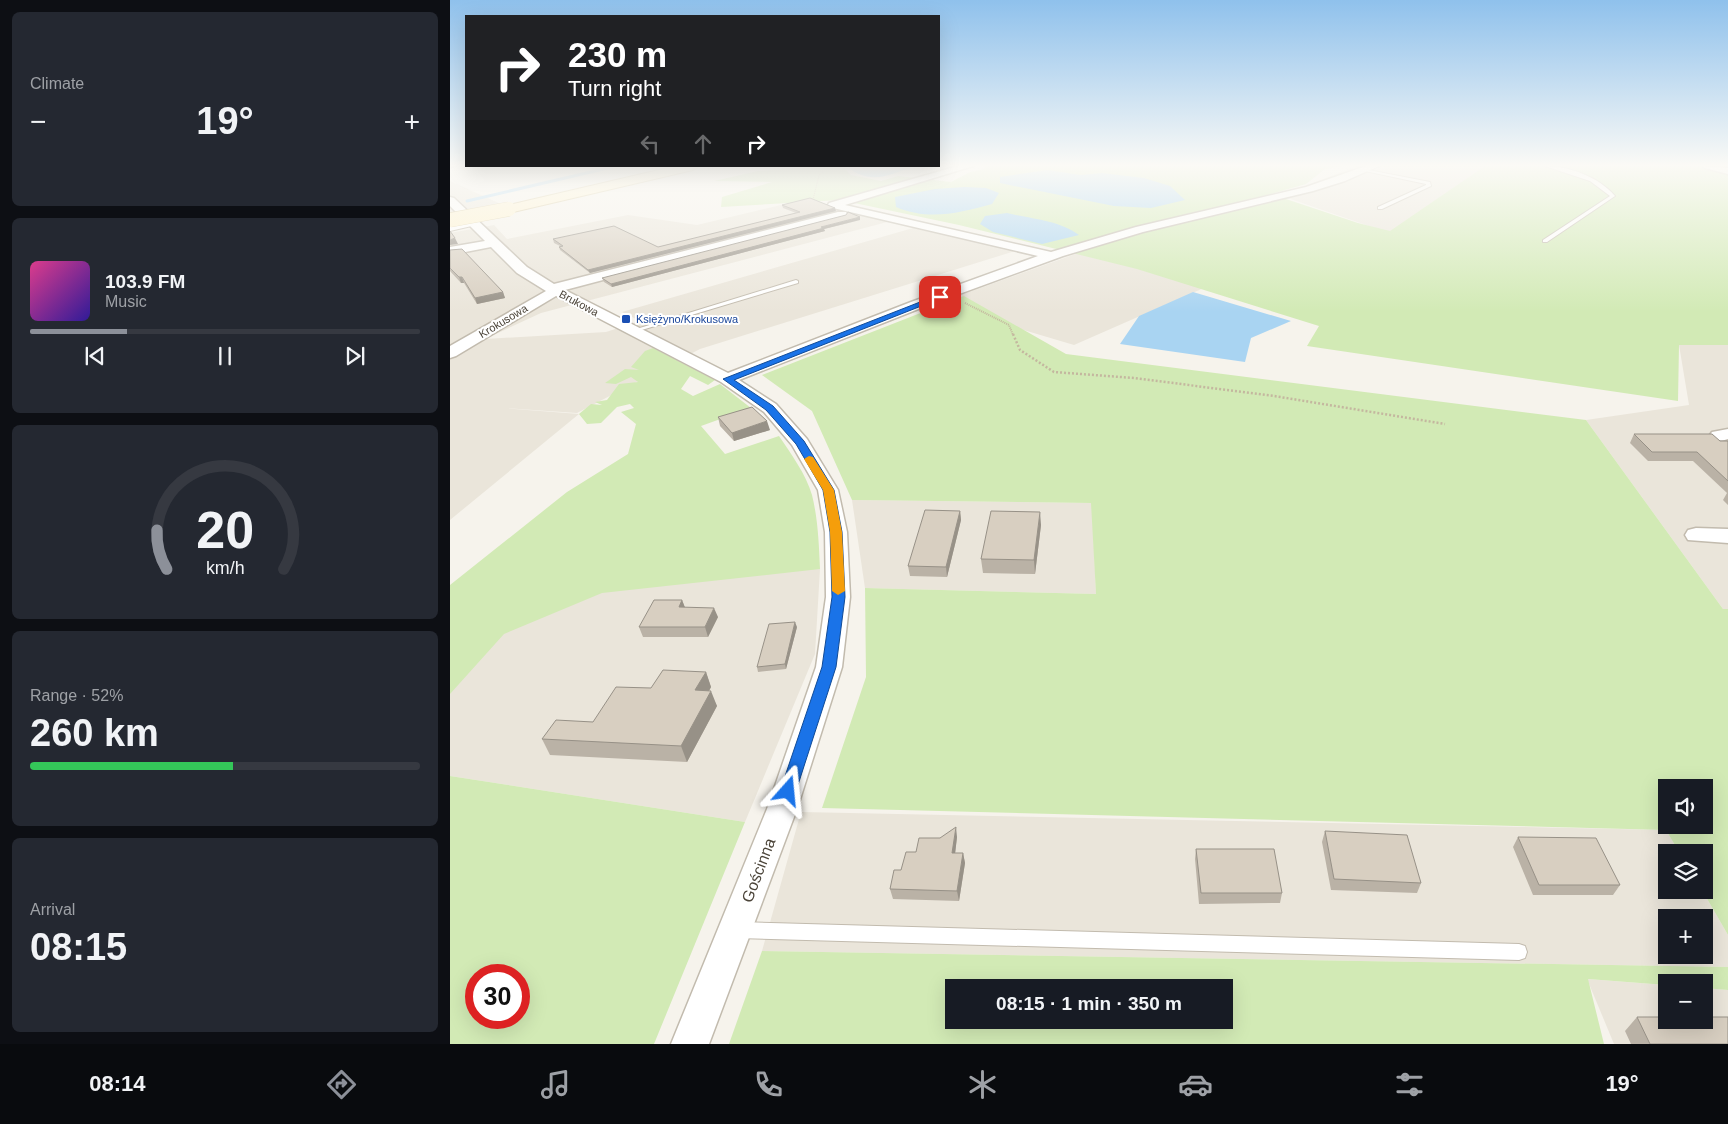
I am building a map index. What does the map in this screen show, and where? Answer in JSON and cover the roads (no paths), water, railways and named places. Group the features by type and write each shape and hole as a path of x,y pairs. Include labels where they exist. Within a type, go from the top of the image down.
{"main road":[{"path":"450,220 473,215"}],"street":[{"name":"Brukowa","path":"465,215 522,270 554,290 727,379"},
{"name":"Krokusowa","path":"450,353 554,290 839,215"},
{"path":"875,215 1053,256"},
{"path":"727,379 912,307 1053,256 1121,234 1203,215"},
{"path":"450,251 492,243"},
{"name":"Gościnna","path":"690,1044 782,809 829,667 838,597 836,532 828,490 800,443 770,408 727,379"},
{"path":"1696,535 1728,536"}],"lane":[{"path":"1545,241 1585,215"},
{"path":"450,229 474,224"},
{"path":"632,331 796,282"},
{"path":"735,930 1519,952"}],"water":[{"path":"1015,215 1054,223 1079,235 1042,244 993,232 980,224 985,216"},
{"path":"1193,292 1291,321 1251,338 1245,362 1120,344 1139,316"}],"place":[{"name":"Księżyno/Krokusowa","path":"626,319"}]}
